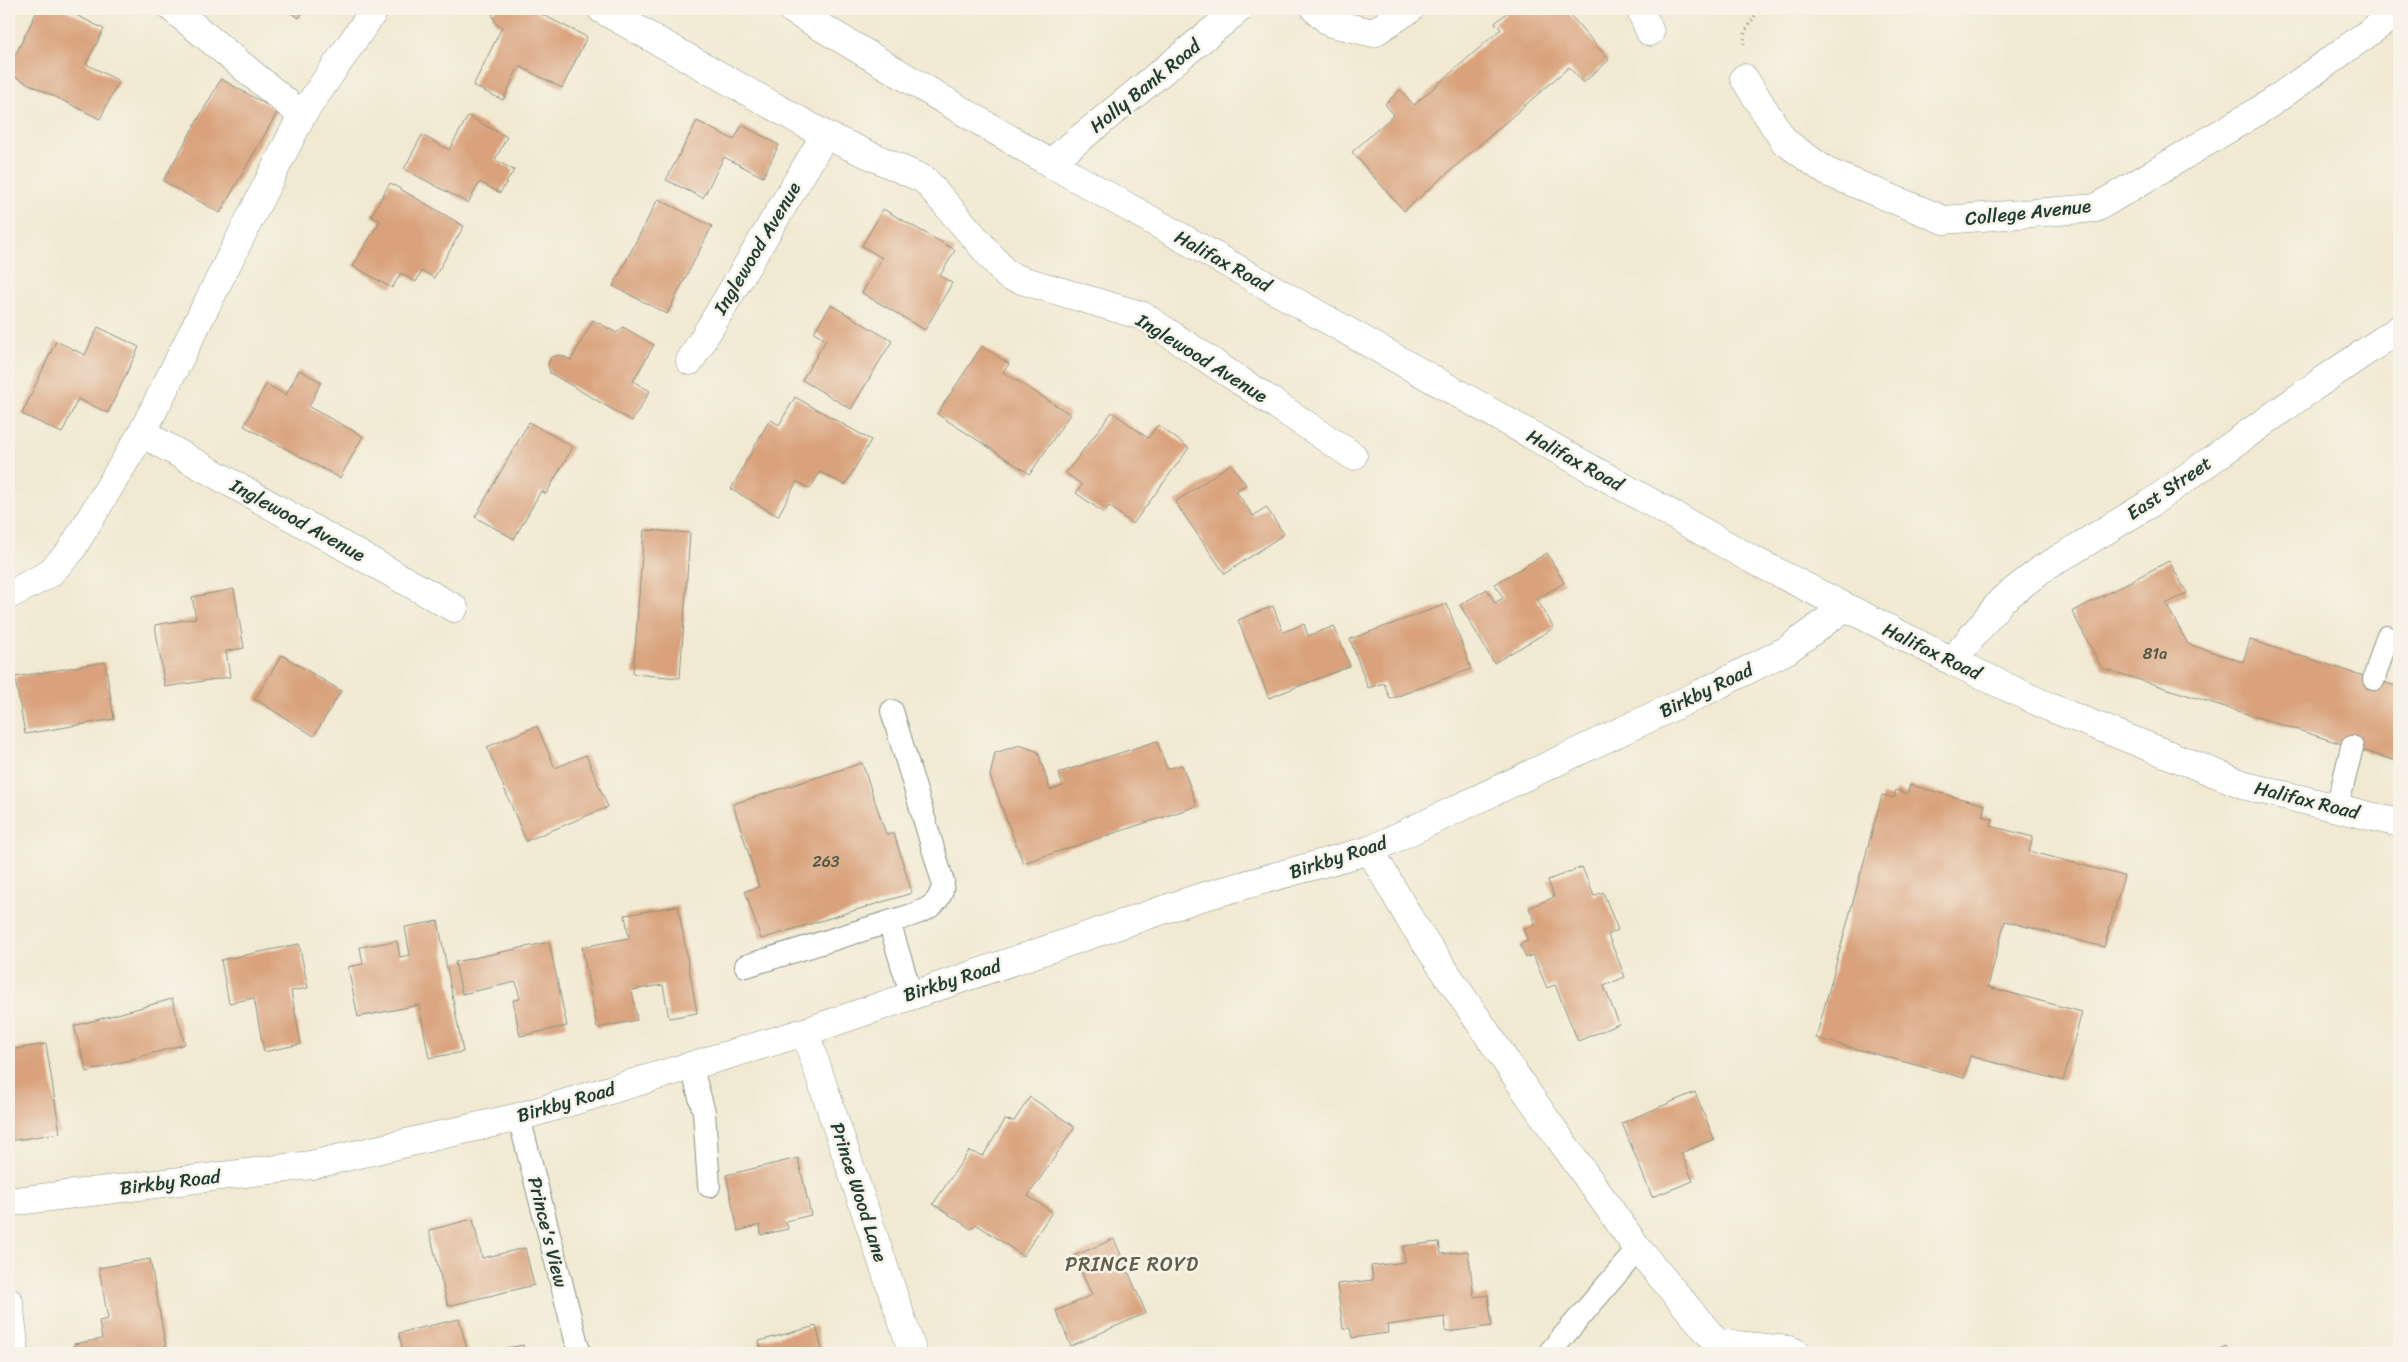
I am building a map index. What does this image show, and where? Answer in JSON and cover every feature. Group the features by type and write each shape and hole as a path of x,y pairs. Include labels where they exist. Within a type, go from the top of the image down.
{"main road":[{"path":"174,9 302,115"},
{"path":"9,595 50,574 70,552 142,433 302,115 375,9"},
{"name":"Inglewood Avenue","path":"601,9 824,135 924,180 1008,276 1143,316 1353,456"},
{"name":"Halifax Road","path":"791,9 1050,163 1751,559 1845,607 2049,707 2250,787 2399,823"},
{"name":"Holly Bank Road","path":"1050,163 1239,9"},
{"path":"1315,9 1331,24 1374,33 1410,9"},
{"name":"College Avenue","path":"1744,78 1784,142 1827,172 1944,220 2096,208 2268,104 2399,11"},
{"name":"Inglewood Avenue","path":"690,361 824,135"},
{"name":"East Street","path":"1952,661 2002,600 2042,569 2151,503 2312,388 2399,329"},
{"name":"Inglewood Avenue","path":"142,433 454,608"},
{"name":"Birkby Road","path":"9,1202 312,1165 519,1117 805,1032 911,994 1198,898 1370,850 1702,693 1787,650 1845,607"},
{"path":"1370,850 1417,929 1526,1091 1638,1249 1717,1343 1789,1350 1797,1353"},
{"name":"Prince Wood Lane","path":"805,1032 913,1353"},
{"path":"9,1302 15,1353"}],"lane":[{"path":"2374,679 2387,637"},
{"path":"746,966 925,911 936,903 942,894 943,882 892,711"},
{"path":"2337,808 2352,747"},
{"path":"889,922 911,994"},
{"path":"691,1065 704,1112 709,1186"},
{"name":"Prince's View","path":"519,1117 578,1348"},
{"path":"1549,1353 1638,1249"}],"building":[{"path":"38,9 64,9 104,29 86,64 119,81 100,119 9,74 9,68"},
{"path":"284,9 305,9 299,18"},
{"path":"495,9 531,9 587,37 562,88 519,66 503,100 473,86 502,27 496,24 492,14"},
{"path":"1511,9 1565,9 1609,60 1583,83 1569,67 1404,211 1352,152 1394,115 1385,104 1400,90 1414,105 1501,29 1495,23"},
{"path":"221,79 278,111 220,213 163,181"},
{"path":"468,116 507,137 495,160 514,170 500,193 480,182 468,203 404,169 422,135 449,150"},
{"path":"697,121 734,140 742,125 779,145 763,177 724,157 703,198 666,180"},
{"path":"390,183 464,226 434,278 422,271 416,282 401,273 392,288 353,266 380,221 371,216"},
{"path":"658,199 712,226 667,314 613,286"},
{"path":"883,209 955,250 940,276 952,283 925,330 862,293 882,258 862,246"},
{"path":"831,305 892,341 851,409 802,380 826,340 814,332"},
{"path":"593,320 617,333 623,327 654,345 633,381 650,391 632,421 550,373 548,364 551,357 560,355 571,360"},
{"path":"98,327 139,347 108,413 78,399 62,433 22,414 56,341 85,355"},
{"path":"982,346 1009,364 1003,372 1070,414 1030,474 937,414"},
{"path":"299,370 321,382 309,407 363,436 340,478 244,426 266,384 286,395"},
{"path":"795,397 871,440 845,485 820,472 810,489 797,481 778,516 731,489 770,419 779,425"},
{"path":"1112,412 1148,438 1158,425 1189,448 1133,524 1109,506 1104,513 1076,493 1082,485 1066,473"},
{"path":"529,422 573,447 546,494 541,491 514,539 475,517"},
{"path":"1231,464 1246,485 1236,491 1253,516 1266,507 1284,534 1225,574 1175,502"},
{"path":"644,530 690,533 680,678 633,674"},
{"path":"1547,553 1564,583 1537,599 1554,628 1494,663 1460,605 1487,589 1495,603 1503,598 1495,584"},
{"path":"2169,561 2187,593 2166,604 2188,644 2243,662 2250,640 2399,687 2399,762 2102,668 2072,612"},
{"path":"234,589 244,648 226,651 230,677 165,687 155,625 196,618 192,597"},
{"path":"1447,604 1471,669 1390,699 1384,683 1368,688 1350,639"},
{"path":"1273,606 1283,632 1304,624 1308,636 1334,626 1350,666 1269,698 1238,620"},
{"path":"282,655 341,691 314,736 255,699"},
{"path":"105,662 114,719 25,734 15,677"},
{"path":"537,726 555,768 586,755 608,807 526,841 487,747"},
{"path":"1157,741 1167,769 1182,765 1197,806 1023,863 990,776 995,753 1020,745 1038,752 1050,790 1063,786 1058,773"},
{"path":"862,763 886,834 894,834 912,893 761,939 745,891 759,887 733,804"},
{"path":"1910,785 1985,805 1982,816 1993,819 1991,826 2033,837 2029,851 2124,876 2104,947 2005,921 1988,987 2082,1012 2063,1081 1970,1056 1964,1078 1816,1038 1882,795 1894,798 1896,790 1907,794"},
{"path":"1582,867 1594,896 1603,892 1618,930 1608,935 1625,977 1604,986 1619,1024 1578,1041 1555,985 1547,988 1533,955 1526,958 1520,944 1528,941 1523,929 1536,924 1529,908 1554,897 1548,880"},
{"path":"678,906 697,1013 669,1018 663,985 632,990 637,1020 597,1028 582,947 629,938 625,915"},
{"path":"438,921 463,1052 429,1058 419,1005 358,1017 348,967 363,964 360,947 397,941 400,957 410,955 405,927"},
{"path":"549,942 567,1026 520,1036 513,1000 520,999 516,982 462,994 455,962"},
{"path":"299,944 308,988 291,991 301,1044 264,1052 254,998 229,1003 221,960"},
{"path":"172,999 185,1044 87,1072 74,1026"},
{"path":"46,1044 60,1133 9,1141 9,1050"},
{"path":"1695,1092 1714,1139 1681,1153 1693,1181 1652,1197 1622,1123"},
{"path":"1030,1097 1075,1127 1028,1196 1052,1212 1023,1256 976,1224 971,1229 933,1204 969,1151 983,1156 1005,1120 1014,1121"},
{"path":"798,1158 811,1215 786,1221 788,1229 761,1235 760,1225 738,1231 726,1175"},
{"path":"473,1219 482,1258 525,1248 534,1285 448,1306 429,1230"},
{"path":"1114,1239 1146,1313 1071,1346 1056,1311 1092,1295 1074,1256"},
{"path":"1439,1242 1441,1254 1468,1251 1474,1297 1488,1295 1492,1326 1446,1332 1445,1317 1387,1325 1388,1333 1352,1338 1350,1328 1343,1329 1337,1284 1373,1280 1371,1266 1405,1262 1403,1246"},
{"path":"150,1259 167,1353 76,1353 74,1344 102,1339 99,1321 108,1319 99,1268"},
{"path":"459,1319 468,1353 403,1353 399,1333"},
{"path":"816,1326 823,1353 762,1353 759,1341"},
{"path":"523,1345 525,1353 487,1352"},
{"path":"2226,1347 2229,1353 2213,1353"}],"district":[{"name":"PRINCE ROYD","path":"1132,1264"}]}
